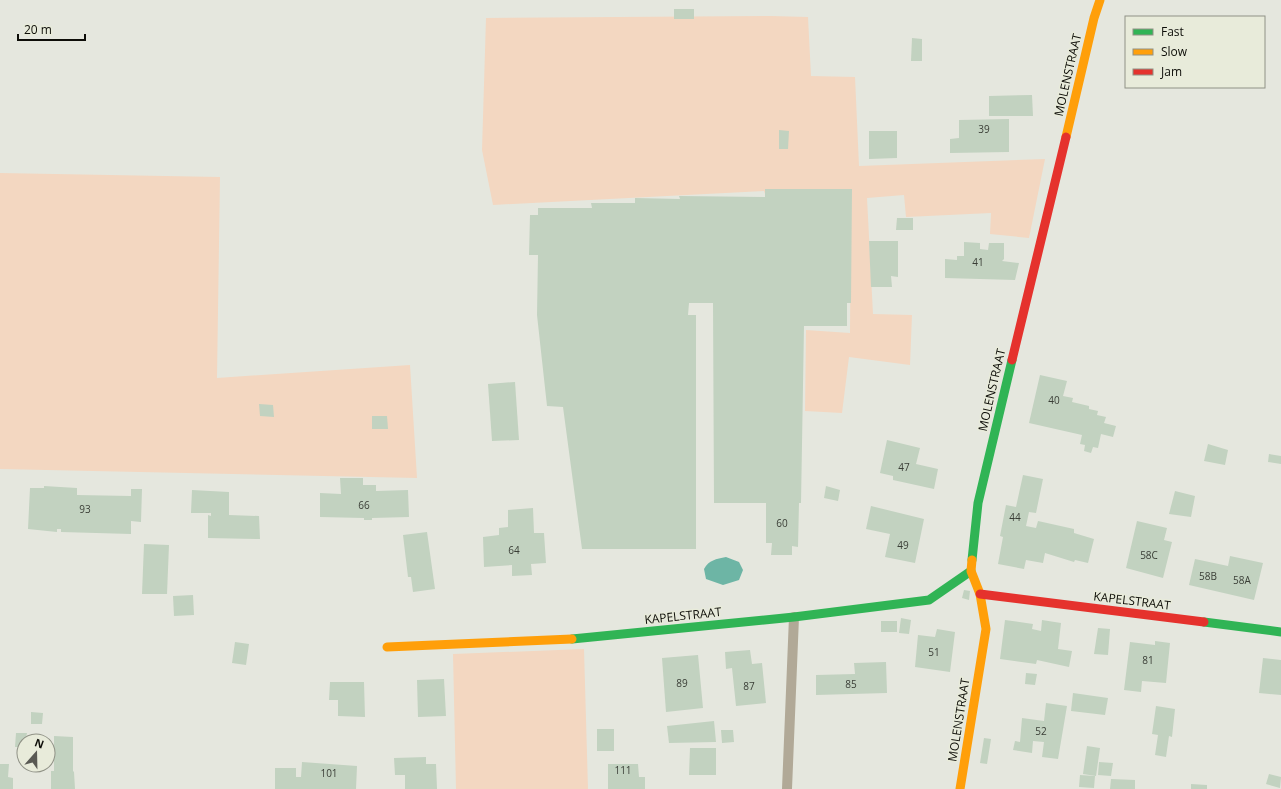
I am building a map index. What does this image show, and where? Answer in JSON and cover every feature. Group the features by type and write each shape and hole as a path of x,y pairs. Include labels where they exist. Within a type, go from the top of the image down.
{"street":[{"name":"MOLENSTRAAT","path":"960,789 986,629 980,594 971,571 978,503 1092,26 1100,0"},
{"name":"KAPELSTRAAT","path":"387,647 587,638 794,617 929,600 971,571"},
{"name":"KAPELSTRAAT","path":"980,594 1281,632"}],"lane":[{"path":"787,789 794,617"}],"shaded area":[{"path":"808,17 811,76 855,77 859,166 1045,159 1029,238 990,234 991,213 906,217 904,195 867,198 873,314 912,315 910,365 849,357 842,413 805,411 806,330 850,333 851,195 765,194 764,191 493,205 482,150 486,18"},
{"path":"0,173 220,177 217,378 410,365 417,478 0,469"},
{"path":"584,649 588,789 456,789 453,654"}],"water":[{"path":"726,557 739,562 743,570 739,580 723,585 706,579 704,569 706,566 713,560"}],"building":[{"path":"674,9 694,9 694,19 674,19"},
{"path":"912,38 922,39 922,61 911,61"},
{"path":"1032,95 1033,116 989,116 989,96"},
{"path":"1009,119 1009,152 950,153 950,139 959,138 959,120"},
{"path":"779,130 789,131 788,149 779,149"},
{"path":"869,131 897,131 897,158 869,159"},
{"path":"765,189 852,189 851,303 847,303 847,326 804,326 801,503 799,503 798,547 792,546 792,555 771,555 772,543 766,543 766,503 714,503 713,303 689,303 688,315 696,315 696,549 582,549 563,407 547,406 537,315 538,255 529,255 530,215 538,215 538,208 592,208 591,203 635,203 635,198 680,199 679,196 765,197"},
{"path":"897,218 913,218 913,230 896,230"},
{"path":"869,241 898,241 898,277 891,276 892,287 871,287"},
{"path":"964,242 980,243 980,249 988,250 989,243 1004,243 1004,259 1002,261 1019,263 1015,280 945,278 945,259 957,260 957,256 964,256"},
{"path":"1040,375 1067,381 1063,396 1073,398 1072,402 1089,406 1089,409 1098,411 1097,415 1106,417 1104,423 1116,426 1113,437 1101,434 1098,448 1093,447 1091,453 1084,451 1085,445 1080,444 1082,435 1029,423"},
{"path":"515,382 519,440 492,441 488,384"},
{"path":"259,404 273,405 274,417 260,416"},
{"path":"372,416 387,416 388,429 372,429"},
{"path":"887,440 920,448 916,464 938,469 934,489 893,480 893,476 880,473"},
{"path":"1208,444 1228,450 1225,465 1204,461"},
{"path":"1269,454 1281,456 1281,464 1268,462"},
{"path":"1023,475 1043,479 1036,513 1029,512 1026,526 1036,528 1038,521 1074,529 1074,533 1094,539 1088,563 1075,560 1074,562 1045,553 1043,563 1026,560 1024,569 998,564 1003,537 1000,536 1006,505 1016,507"},
{"path":"340,478 363,478 363,485 376,485 376,491 408,490 409,517 372,518 372,520 364,520 364,518 320,517 320,493 341,494"},
{"path":"44,486 77,488 77,495 131,496 131,489 142,489 141,522 131,521 131,534 61,532 61,529 57,529 57,532 28,529 30,488 44,488"},
{"path":"826,486 840,490 838,501 824,498"},
{"path":"192,490 229,492 229,515 259,516 260,539 208,538 208,515 211,516 211,513 191,513"},
{"path":"1175,491 1195,496 1191,517 1169,514"},
{"path":"871,506 924,519 915,563 885,557 890,534 866,529"},
{"path":"533,508 534,533 544,533 546,563 531,564 532,575 512,576 512,565 484,567 483,537 499,535 499,528 508,527 508,510"},
{"path":"1137,521 1167,528 1164,540 1172,542 1163,578 1126,568"},
{"path":"427,532 435,589 413,592 411,577 408,577 403,535"},
{"path":"144,544 169,545 167,594 142,594"},
{"path":"1230,556 1263,563 1254,600 1189,585 1195,559 1228,566"},
{"path":"964,590 970,591 969,600 962,598"},
{"path":"193,595 194,615 174,616 173,596"},
{"path":"901,618 911,620 909,634 899,633"},
{"path":"1005,620 1033,624 1032,629 1041,631 1042,620 1061,623 1058,649 1072,651 1069,667 1037,660 1036,664 1000,659"},
{"path":"881,621 897,621 897,632 881,632"},
{"path":"1098,628 1110,629 1108,655 1094,654"},
{"path":"937,629 955,632 950,672 915,667 918,635 935,637"},
{"path":"1155,641 1170,643 1166,683 1142,681 1141,692 1124,690 1130,642 1155,645"},
{"path":"235,642 249,644 246,665 232,663"},
{"path":"750,650 752,664 762,663 766,703 736,706 732,668 726,669 725,652"},
{"path":"698,655 703,708 666,712 662,658"},
{"path":"1263,658 1281,660 1281,695 1259,693"},
{"path":"886,662 887,693 816,695 816,675 855,674 854,663"},
{"path":"1026,673 1037,674 1035,685 1025,684"},
{"path":"444,679 446,716 418,717 417,680"},
{"path":"330,682 364,682 365,717 338,716 338,700 329,700"},
{"path":"1073,693 1108,698 1105,715 1071,711"},
{"path":"1046,703 1067,706 1058,759 1042,757 1044,742 1033,741 1032,753 1013,750 1015,741 1020,742 1022,718 1044,721"},
{"path":"1156,706 1175,709 1172,737 1169,736 1166,757 1155,755 1158,735 1152,734"},
{"path":"31,712 43,713 42,724 31,724"},
{"path":"714,721 716,742 669,743 667,726"},
{"path":"597,729 614,729 614,751 597,751"},
{"path":"721,730 733,730 734,742 722,743"},
{"path":"56,736 73,737 73,771 75,789 51,789 51,773 56,773"},
{"path":"984,738 991,739 987,764 980,763"},
{"path":"1087,746 1100,748 1096,776 1083,774"},
{"path":"690,748 716,748 716,775 689,775"},
{"path":"426,757 426,764 436,764 437,789 405,789 405,775 395,775 394,758"},
{"path":"302,762 357,766 356,789 275,789 275,768 296,768 296,777 301,777"},
{"path":"1099,762 1113,763 1111,776 1098,775"},
{"path":"0,764 9,764 8,777 13,778 13,789 0,789"},
{"path":"608,764 638,764 639,777 645,777 645,789 608,789"},
{"path":"1269,774 1281,777 1280,788 1266,784"},
{"path":"1080,775 1095,776 1094,788 1079,787"},
{"path":"1111,779 1135,780 1135,789 1110,789"},
{"path":"1191,784 1207,785 1207,789 1191,789"}],"traffic: fast":[{"path":"972,560 978,503 1012,360"},
{"path":"572,639 794,617 929,600 971,571"},
{"path":"1204,622 1281,632"}],"traffic: slow":[{"path":"1066,137 1094,18 1100,0"},
{"path":"960,789 986,629 980,594 971,571 972,560"},
{"path":"387,647 572,639"}],"traffic: jam":[{"path":"1012,360 1066,137"},
{"path":"980,594 1204,622"}]}
